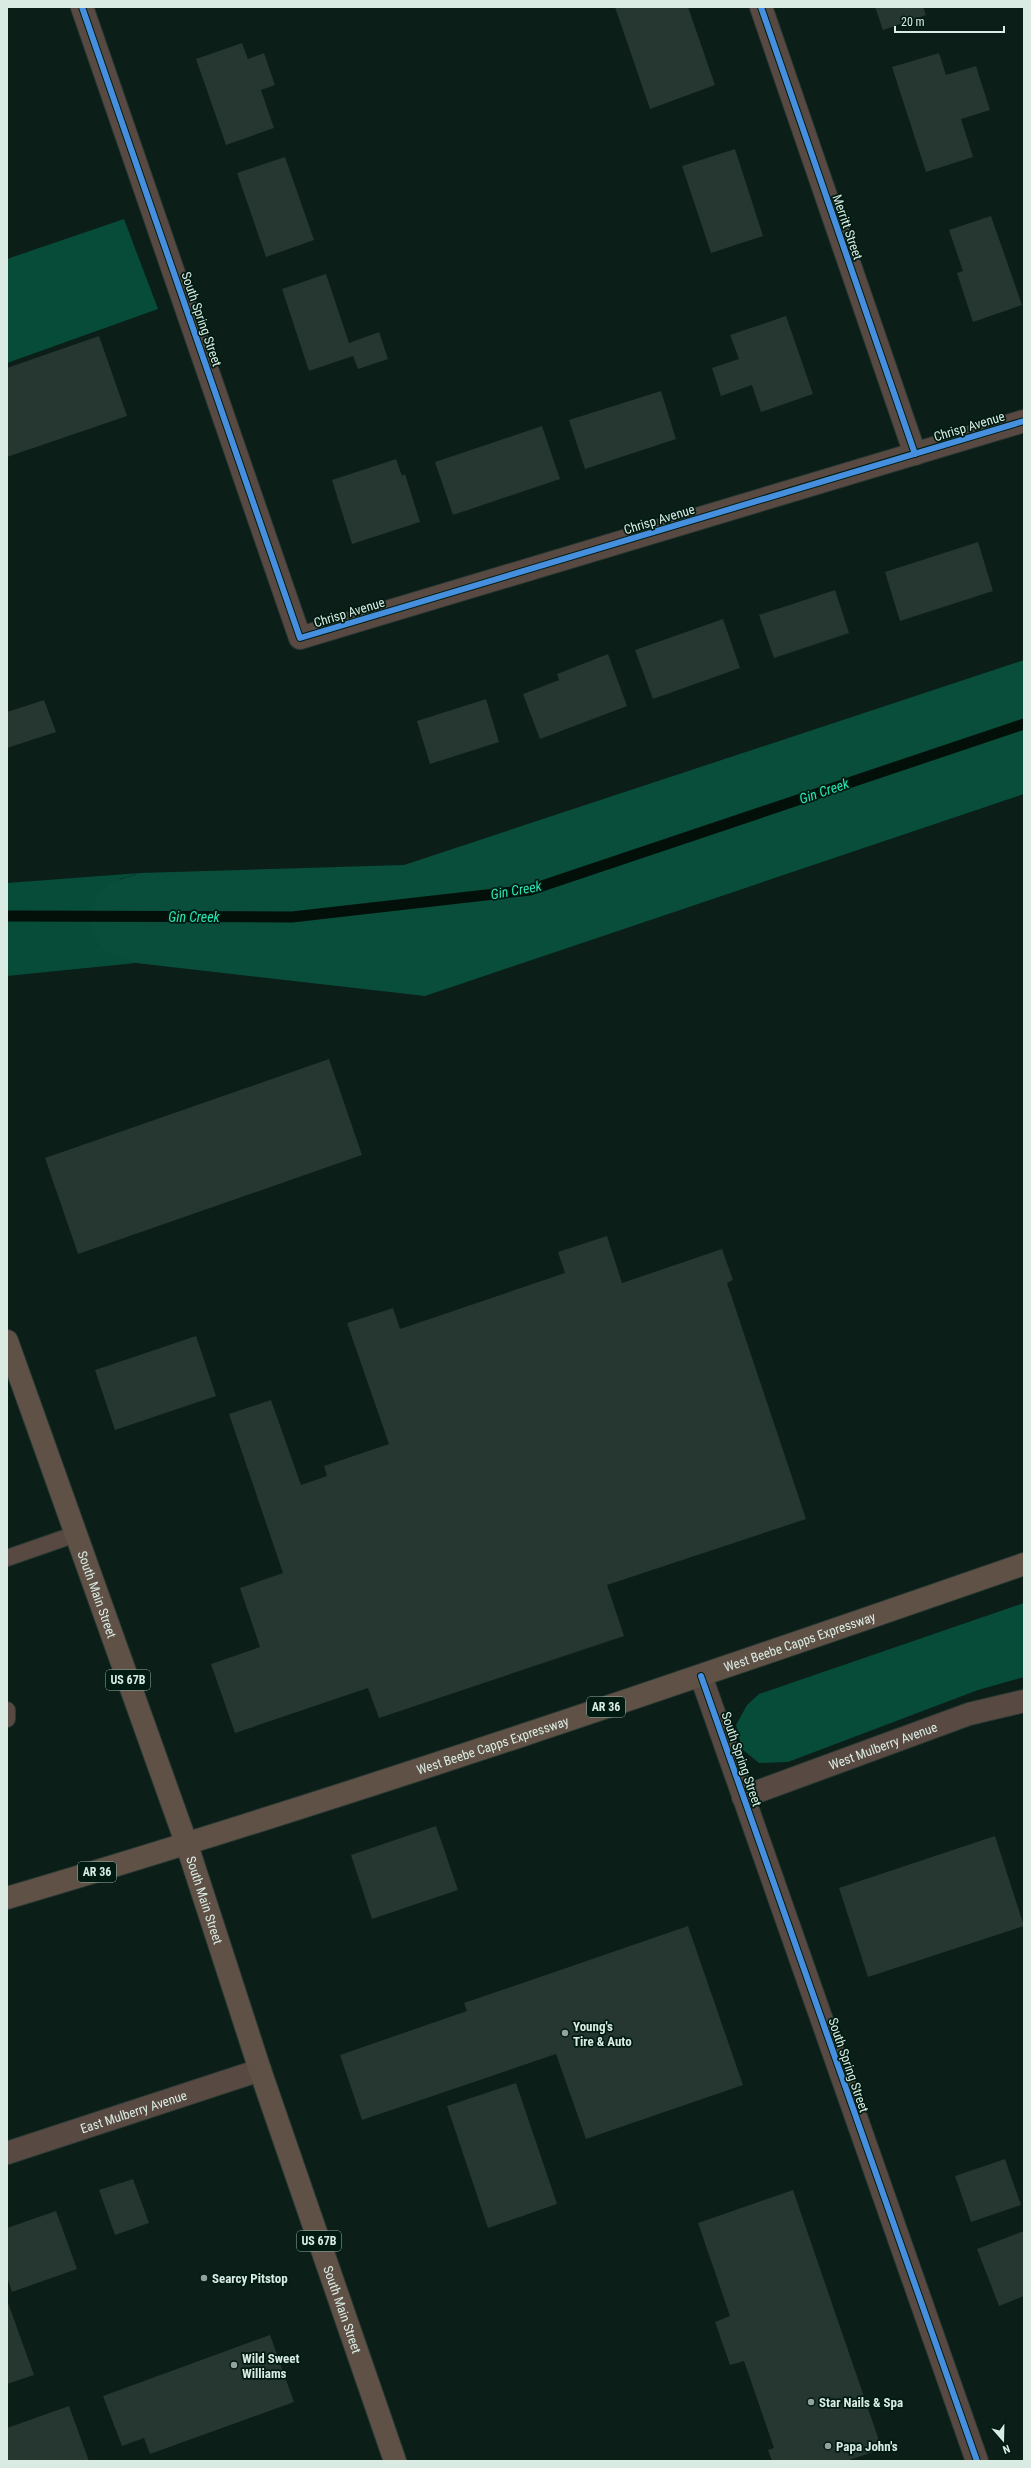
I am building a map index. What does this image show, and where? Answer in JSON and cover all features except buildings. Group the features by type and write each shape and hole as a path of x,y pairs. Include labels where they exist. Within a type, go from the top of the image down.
{"main road":[{"name":"South Main Street","path":"7,1341 187,1845 260,2070 396,2461"},
{"name":"West Beebe Capps Expressway","path":"187,1845 701,1676 1024,1564"},
{"name":"AR 36","path":"7,1898 187,1845"}],"street":[{"name":"South Spring Street","path":"82,7 300,638"},
{"name":"Merritt Street","path":"761,7 915,454"},
{"name":"Chrisp Avenue","path":"300,638 1024,421"},
{"name":"South Spring Street","path":"701,1676 977,2461"},
{"name":"West Mulberry Avenue","path":"743,1797 969,1714 1024,1701"},
{"name":"East Mulberry Avenue","path":"7,2153 260,2070"}],"lane":[{"path":"7,1558 76,1534"},
{"path":"7,1710 7,1719"}],"green space":[{"path":"124,219 158,309 7,363 7,259"},
{"path":"1024,660 1024,794 425,996 136,963 116,956 105,950 98,943 91,928 91,912 93,904 98,896 108,886 126,877 140,873 404,865"},
{"path":"140,873 120,879 119,957 136,963 7,976 7,883"},
{"path":"1024,1603 1024,1677 978,1690 788,1762 759,1763 742,1749 736,1725 747,1705 759,1694"}],"waterway":[{"name":"Gin Creek","path":"7,916 292,917 530,890 1024,724"}],"cycle path":[{"path":"82,7 300,638 1024,421"},
{"path":"761,7 915,454"},
{"path":"701,1676 977,2461"}],"place":[{"name":"Young's Tire & Auto","path":"565,2033"},
{"name":"Searcy Pitstop","path":"204,2278"},
{"name":"Wild Sweet Williams","path":"234,2365"},
{"name":"Star Nails & Spa","path":"811,2402"},
{"name":"Papa John's","path":"828,2446"}]}
